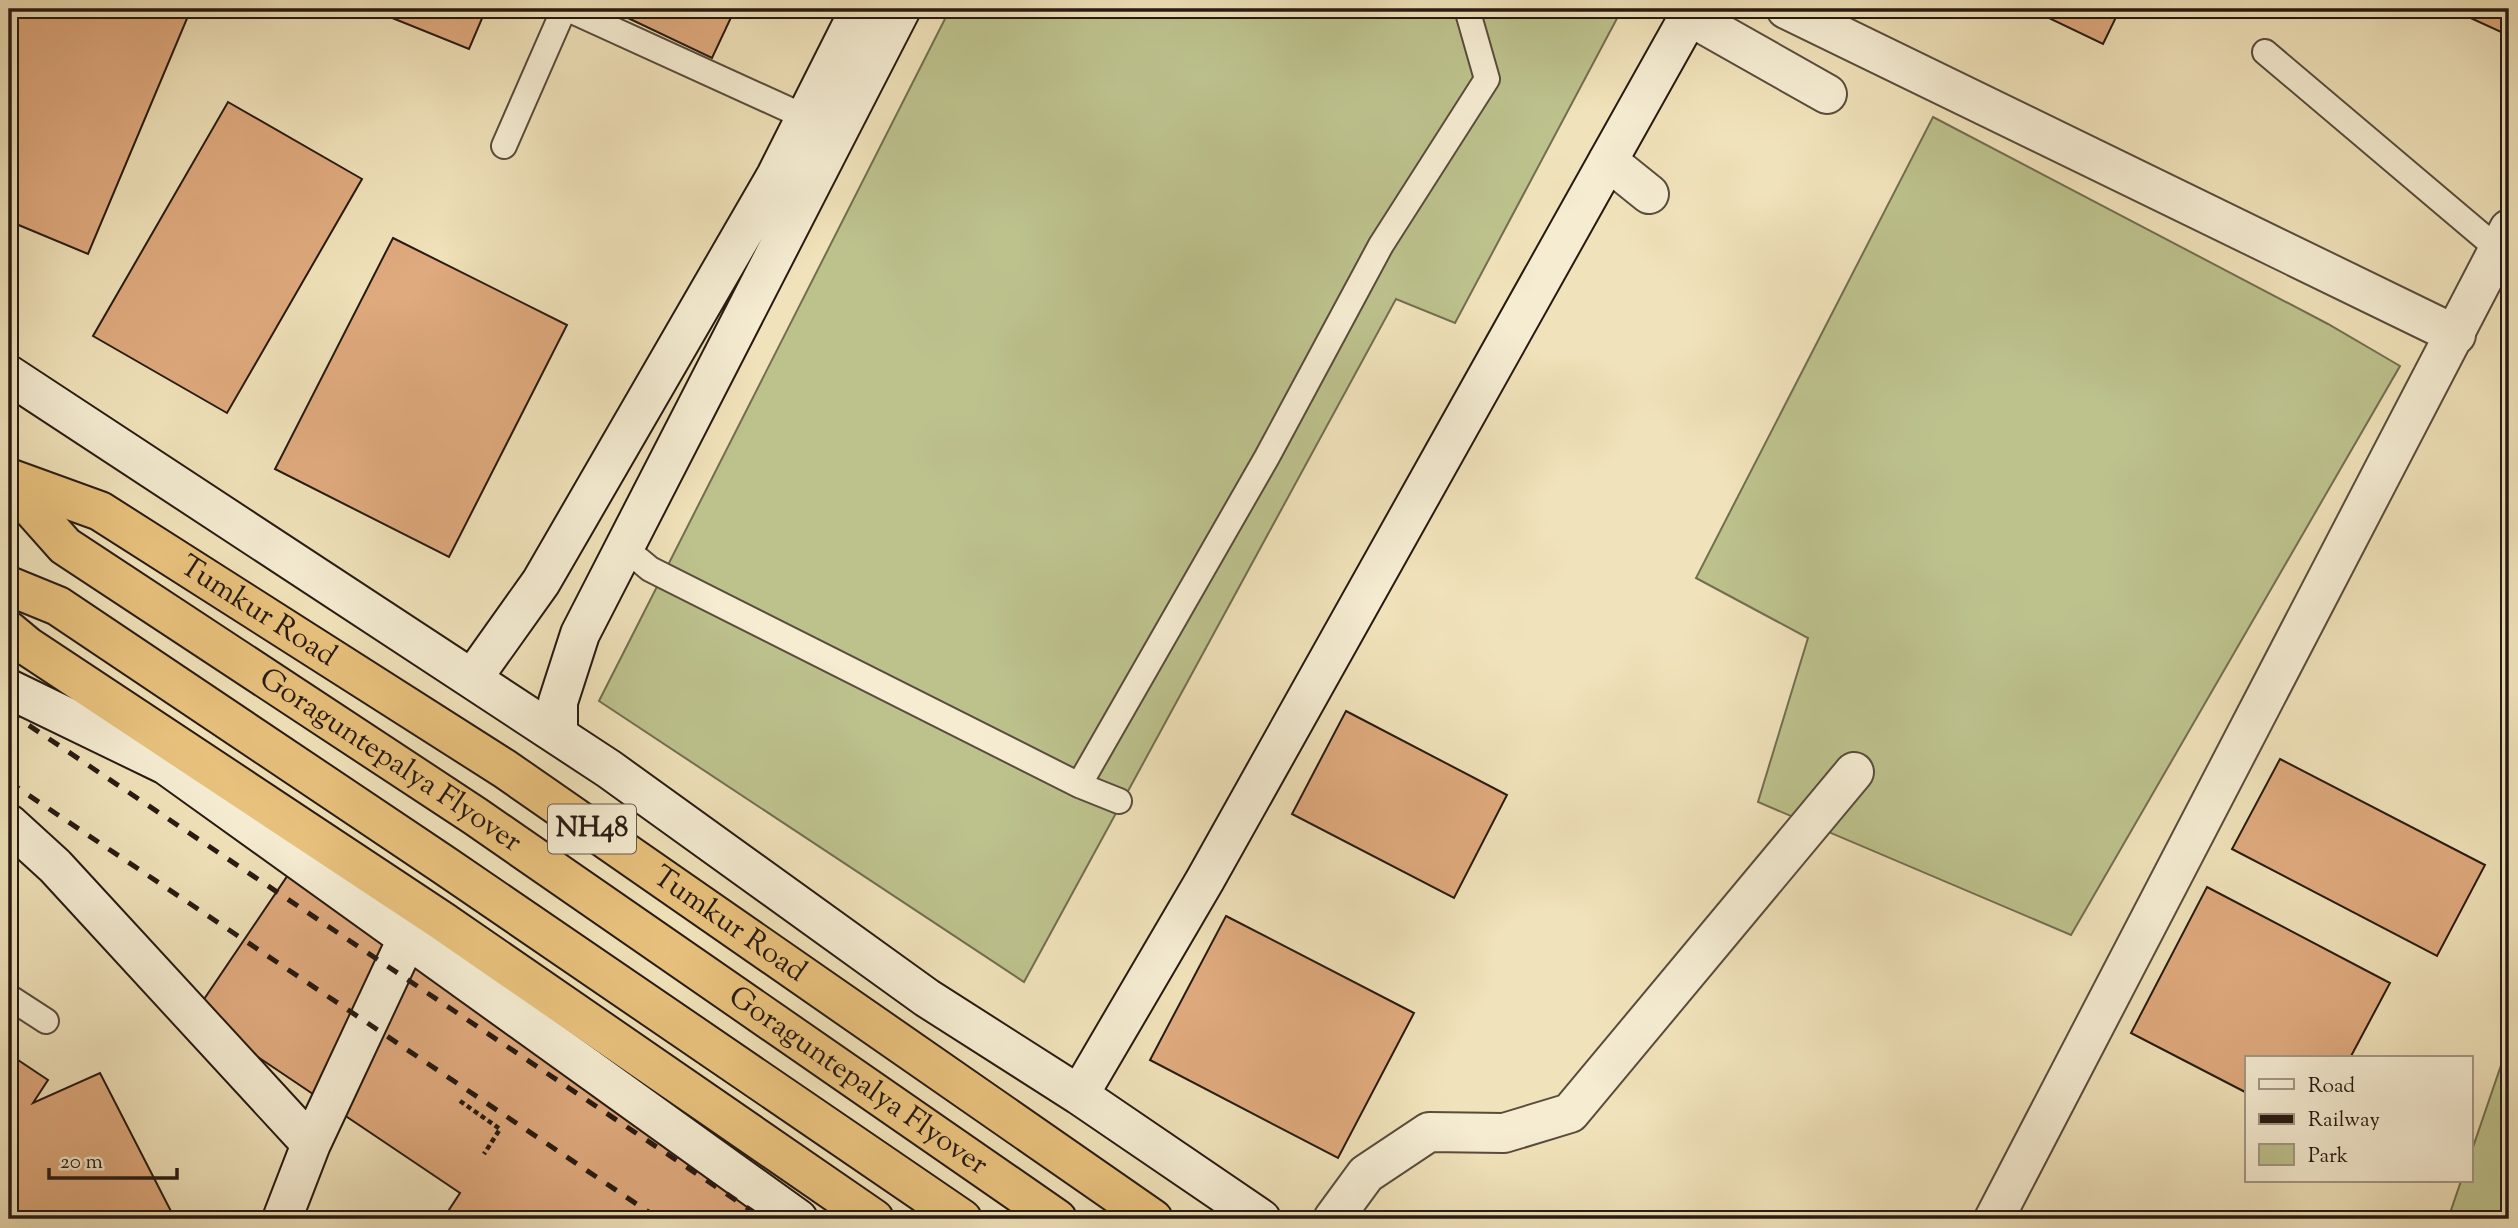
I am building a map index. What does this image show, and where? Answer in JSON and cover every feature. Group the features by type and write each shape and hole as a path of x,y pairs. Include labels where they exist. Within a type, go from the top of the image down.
{"highway":[{"name":"Goraguntepalya Flyover","path":"9,481 65,546 475,816 1057,1219"},
{"name":"Tumkur Road","path":"9,481 100,511 505,769 1153,1219"},
{"name":"Goraguntepalya Flyover","path":"9,586 58,606 444,864 962,1219"},
{"path":"9,631 38,654 442,920 874,1219"}],"street":[{"path":"472,679 541,582 776,176 860,9"},
{"path":"558,735 558,702 573,654 901,9"},
{"path":"1786,9 2456,335"},
{"path":"1079,1095 1205,880 1691,12 1827,94"},
{"path":"1608,161 1649,194"},
{"path":"1994,1219 2504,239"},
{"path":"9,375 558,735 927,998 1079,1095 1261,1219"},
{"path":"9,689 166,765 798,1219"},
{"path":"1333,1219 1366,1174 1429,1132 1504,1133 1570,1113 1854,772"},
{"path":"9,824 55,866 311,1144"},
{"path":"282,1219 311,1144 407,939"}],"lane":[{"path":"504,146 566,9 805,117"},
{"path":"1079,785 1267,457 1381,245 1487,79 1466,9"},
{"path":"2265,52 2504,239"},
{"path":"626,549 650,569 1079,785 1119,801"},
{"path":"9,997 46,1021"}],"path":[{"path":"460,1101 500,1129 484,1154"}],"green space":[{"path":"950,9 1622,9 1455,323 1396,299 1024,982 599,701"},
{"path":"1933,117 2328,324 2400,366 2071,935 1758,802 1808,638 1696,578"},
{"path":"2509,1042 2509,1219 2448,1219 2461,1182 2472,1182 2472,1150"}],"building":[{"path":"9,9 191,9 88,254 9,221"},
{"path":"370,9 486,9 469,49"},
{"path":"609,9 735,9 712,58"},
{"path":"2030,9 2120,9 2103,44"},
{"path":"2451,9 2509,9 2509,15 2501,32"},
{"path":"228,102 362,179 227,413 93,336"},
{"path":"393,238 567,325 449,557 275,469"},
{"path":"1346,711 1507,795 1454,898 1292,814"},
{"path":"2280,759 2485,865 2437,956 2232,849"},
{"path":"288,875 801,1219 443,1219 460,1193 194,1014"},
{"path":"2207,887 2390,983 2351,1056 2245,1056 2245,1092 2131,1033"},
{"path":"1226,916 1414,1013 1338,1158 1150,1060"},
{"path":"9,1054 48,1080 33,1103 100,1073 175,1219 9,1219"}],"railway":[{"path":"9,712 764,1219"},
{"path":"9,782 659,1219"}]}
